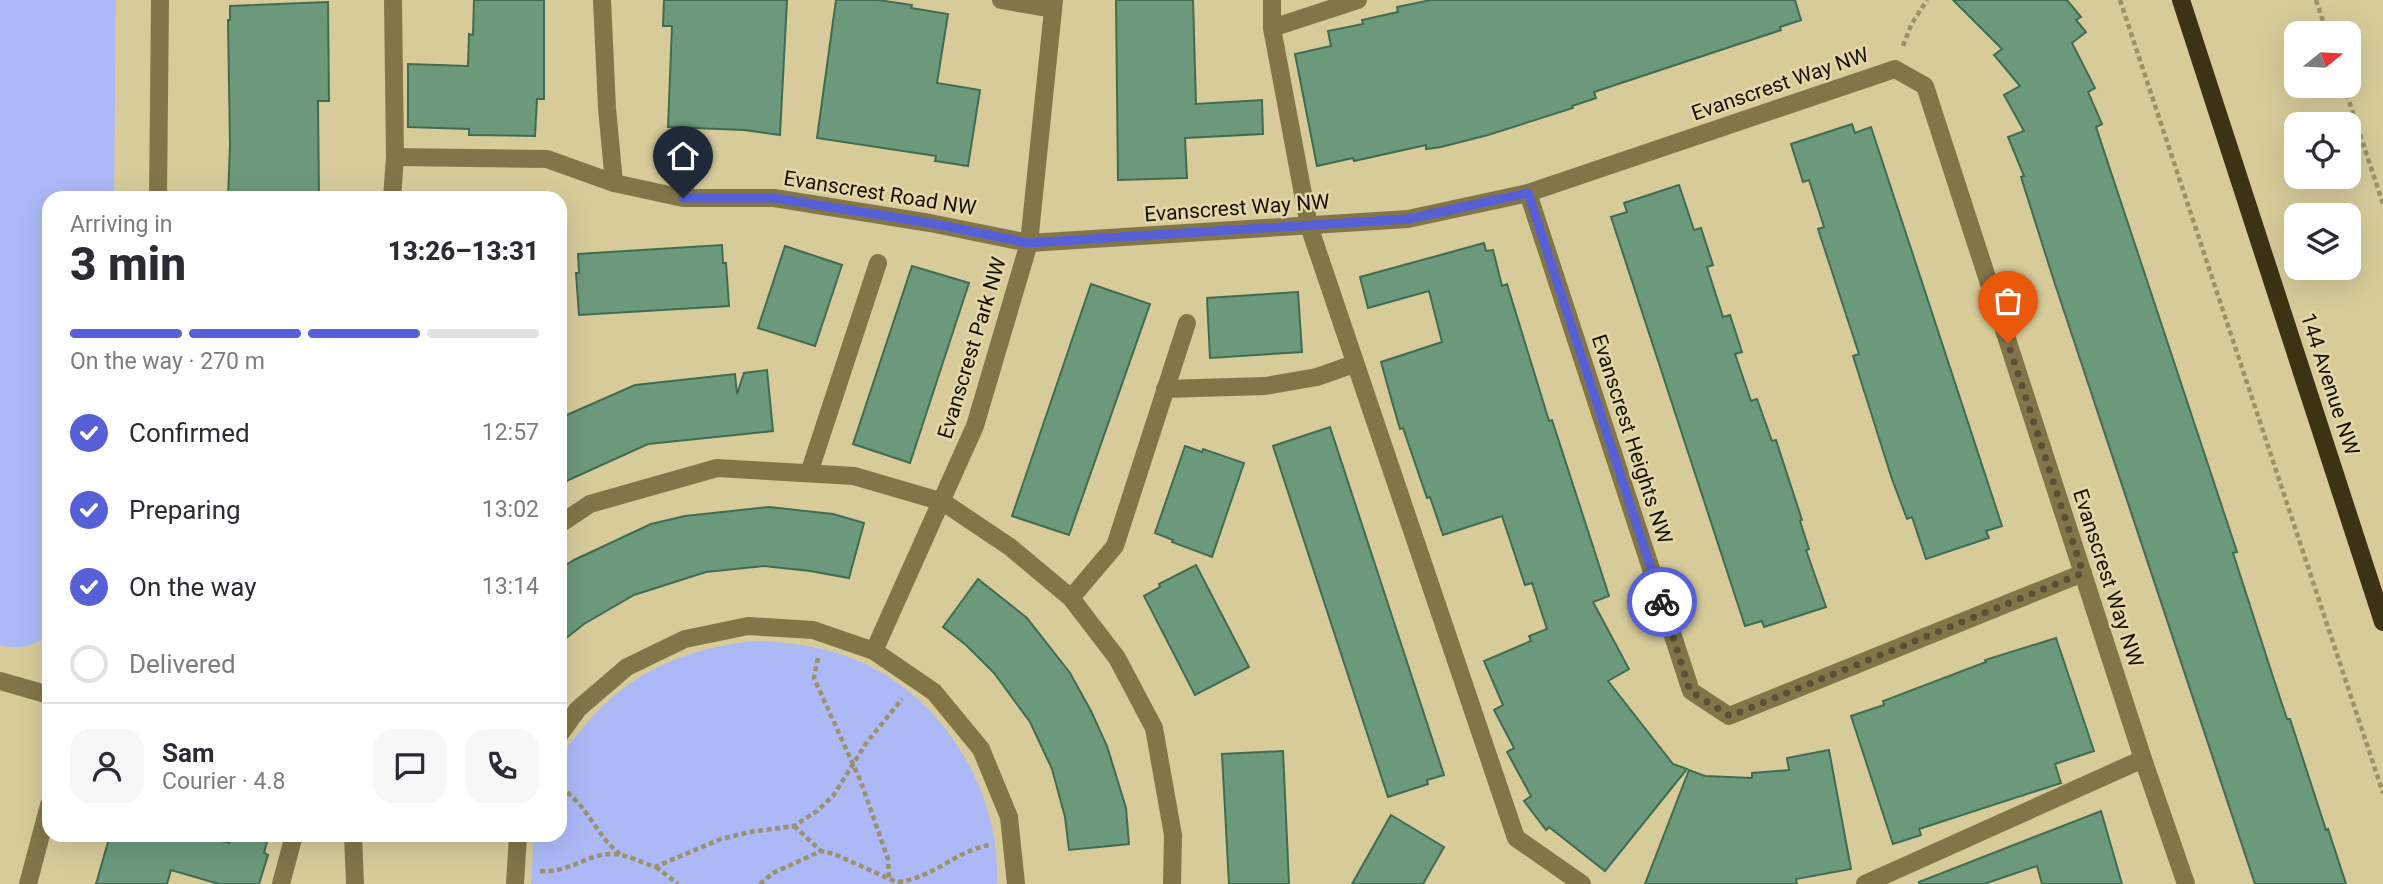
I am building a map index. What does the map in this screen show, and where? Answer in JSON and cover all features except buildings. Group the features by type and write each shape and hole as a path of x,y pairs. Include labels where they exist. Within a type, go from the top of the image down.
{"main road":[{"name":"144 Avenue NW","path":"2181,0 2383,622"}],"street":[{"path":"159,191 160,0"},
{"path":"393,0 395,157 393,191"},
{"path":"602,0 614,183"},
{"path":"1001,0 1054,5"},
{"path":"1272,0 1272,28 1310,226 1354,365 1516,838 1582,884"},
{"path":"1272,28 1358,0"},
{"name":"Evanscrest Park NW","path":"874,651 975,426 1028,243 1054,5"},
{"name":"Evanscrest Way NW","path":"1028,243 1408,219 1528,193 1895,69 1925,86 2186,884"},
{"name":"Evanscrest Road NW","path":"395,157 547,159 614,183 683,198 774,198 930,223 1028,243"},
{"name":"Evanscrest Heights NW","path":"1528,193 1690,691 1730,716 2083,573"},
{"path":"809,473 878,263"},
{"path":"1071,598 1115,546 1187,323"},
{"path":"1165,389 1265,386 1317,377 1354,365"},
{"path":"567,519 590,504 717,468 854,476 943,502 1010,547 1071,598 1117,658 1154,728 1174,835 1172,884"},
{"path":"567,724 578,709 627,667 685,639 748,626 813,631 874,651 934,692 981,749 1009,817 1016,884"},
{"path":"0,681 42,693"},
{"path":"1865,884 2143,759"},
{"path":"28,884 42,831"},
{"path":"281,884 292,842"},
{"path":"353,842 355,884"},
{"path":"515,884 518,842"}],"path":[{"path":"1895,69 1911,25 1927,0"},
{"path":"2120,0 2383,793"},
{"path":"2316,0 2323,21"},
{"path":"2348,98 2383,204"},
{"path":"820,653 814,678 852,763 888,859 889,878"},
{"path":"655,867 721,839 794,826 817,811 832,796 852,763 905,695"},
{"path":"567,794 578,803 611,848 623,856"},
{"path":"794,826 821,851 834,854 900,883 926,876 964,852 990,845"},
{"path":"760,884 773,873 821,851"},
{"path":"535,871 554,872 574,867 594,857 611,854 655,867 678,884"}],"shaded area":[{"path":"0,0 116,0 114,191 42,191 42,639 32,645 20,647 0,645"},
{"path":"753,641 821,649 843,655 877,670 907,690 934,715 957,744 975,776 988,811 995,847 997,884 531,884 534,842 567,842 567,748 570,744 599,709 637,679 680,658"}],"way so far":[{"path":"1662,602 1690,691 1730,716 2083,573 2008,343"}],"route":[{"path":"683,198 774,198 930,223 1028,243 1408,219 1528,193 1662,602"}]}
